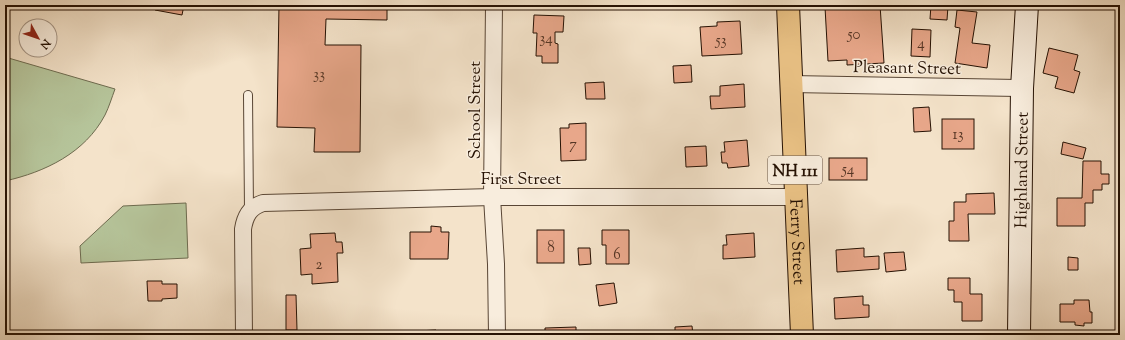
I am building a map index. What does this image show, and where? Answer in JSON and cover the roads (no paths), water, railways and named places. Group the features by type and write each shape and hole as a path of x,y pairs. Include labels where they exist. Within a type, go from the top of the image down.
{"main road":[{"name":"Ferry Street","path":"788,5 802,335"}],"street":[{"name":"School Street","path":"494,5 492,197 496,264 497,335"},
{"name":"Highland Street","path":"1019,335 1022,88 1027,5"},
{"name":"Pleasant Street","path":"791,84 1022,88"},
{"name":"First Street","path":"249,211 256,205 263,203 492,197 796,196"},
{"path":"244,335 243,229 244,221 249,211"}],"lane":[{"path":"248,94 249,211"}]}
